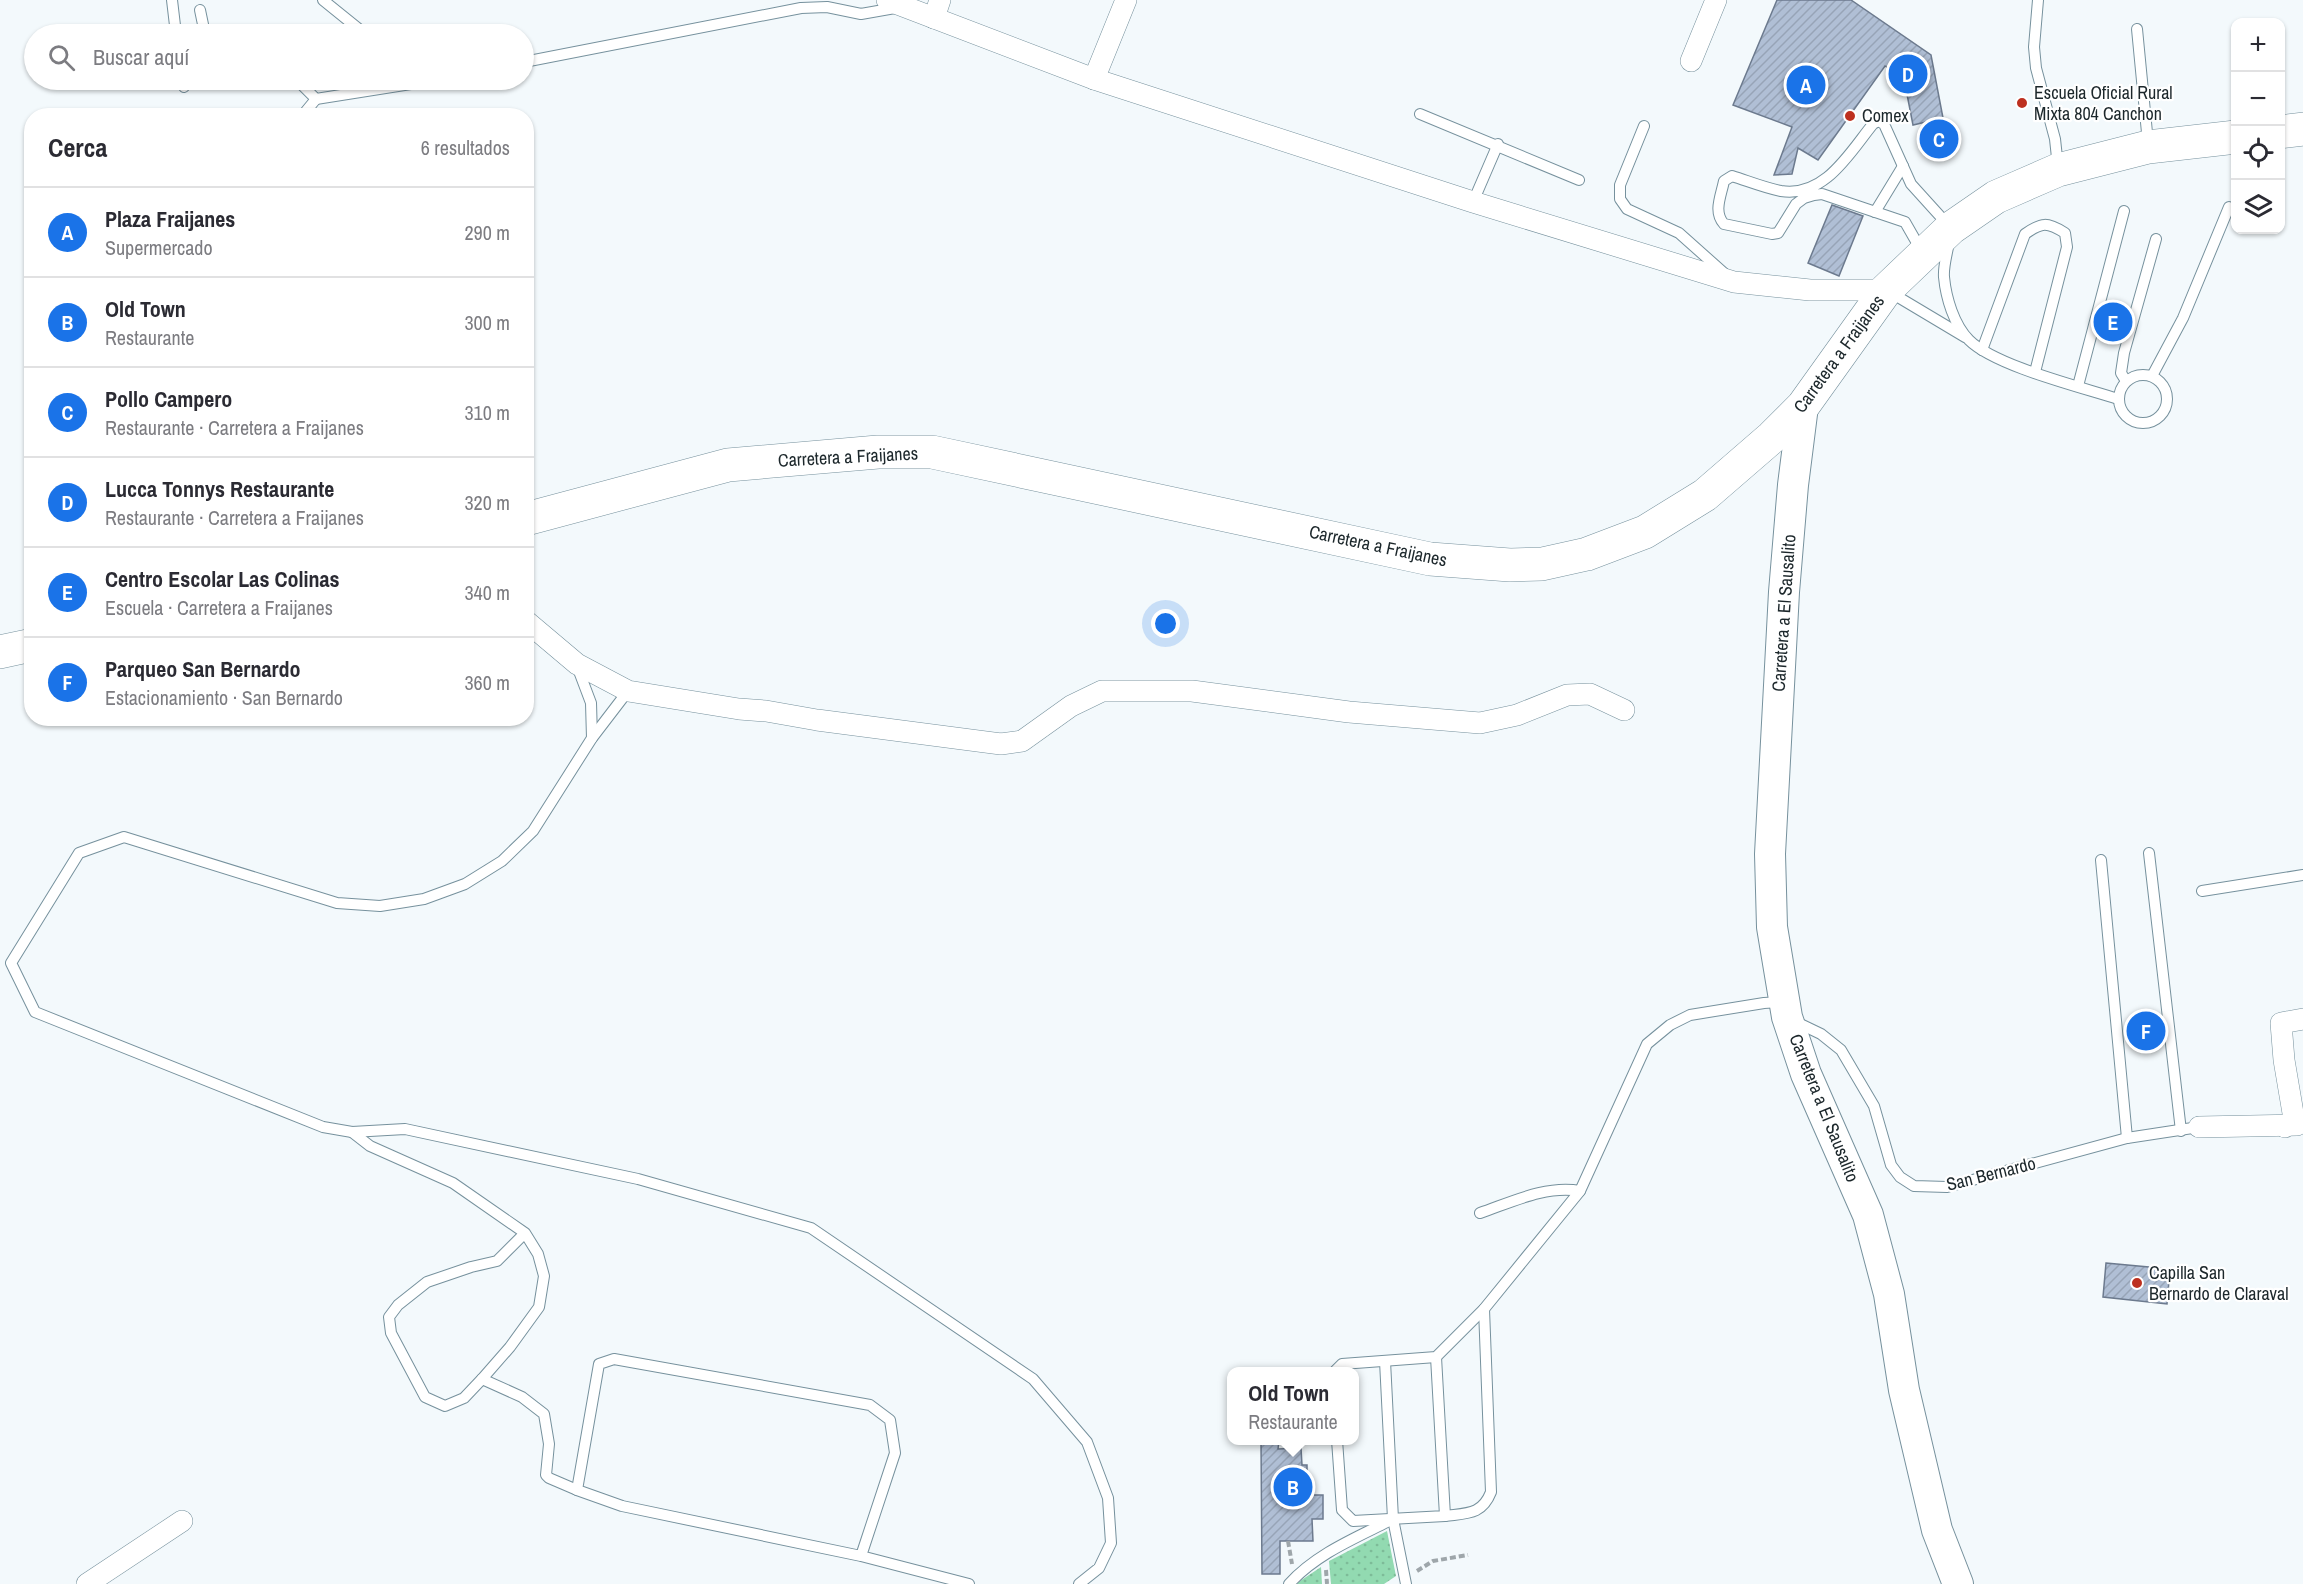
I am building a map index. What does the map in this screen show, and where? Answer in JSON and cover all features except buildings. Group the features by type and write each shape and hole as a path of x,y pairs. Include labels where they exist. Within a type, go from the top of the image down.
{"main road":[{"path":"2285,131 2303,129"},
{"name":"Carretera a Fraijanes","path":"534,517 728,465 878,452 932,452 1430,559 1499,564 1542,564 1587,554 1645,532 1677,514 1738,469 1803,406 1886,290 1951,228 1996,197 2058,170 2148,147 2231,137"},
{"path":"0,652 24,647"}],"street":[{"path":"1094,79 1126,0"},
{"path":"1690,61 1716,0"},
{"path":"895,3 937,9 1094,79 1473,202 1734,282 1810,290 1886,290"},
{"name":"Carretera a El Sausalito","path":"1803,406 1793,485 1784,592 1770,854 1772,927 1786,1010 1806,1074 1868,1215 1888,1294 1904,1390 1937,1530 1958,1584"},
{"path":"534,628 577,664 628,691 739,709 1001,744 1022,741 1071,706 1102,691 1192,691 1349,712 1480,723 1517,715 1567,695 1590,694 1624,710"},
{"name":"San Bernardo","path":"2190,1129 2294,1126 2284,1060 2282,1023 2303,1019"},
{"path":"87,1584 182,1521"}],"lane":[{"path":"172,0 175,24"},
{"path":"323,0 353,24"},
{"path":"2038,0 2034,47 2036,68 2055,139 2058,170"},
{"path":"534,60 801,9 827,6 861,14 895,3"},
{"path":"200,10 203,24"},
{"path":"2137,29 2148,147"},
{"path":"307,90 316,99"},
{"path":"309,108 316,99 369,90"},
{"path":"1420,114 1498,144 1579,180"},
{"path":"1923,254 1917,239 1905,222 1822,194 1804,198 1797,204 1781,230 1772,234 1724,224 1717,212 1724,181 1732,176 1781,191 1810,188 1821,183 1840,165 1873,124 1878,121 1884,124 1911,184 1951,228 1944,275 1950,305 1958,324 1968,339"},
{"path":"1644,126 1620,184 1620,199 1628,209 1678,233 1734,282"},
{"path":"1473,202 1498,144"},
{"path":"1875,212 1903,166"},
{"path":"2152,376 2183,318 2229,207"},
{"path":"2078,386 2124,211"},
{"path":"1982,350 2025,234 2045,224 2055,227 2065,233 2067,247 2035,372"},
{"path":"2126,381 2121,374 2124,353 2156,239"},
{"path":"1886,290 1968,339 1982,350 2035,372 2118,399"},
{"path":"2143,374 2152,376 2165,390 2167,399 2165,408 2152,422 2143,424 2133,422 2120,408 2118,399 2120,389 2133,376 2143,374"},
{"path":"577,664 591,703 592,738"},
{"path":"628,691 592,738 533,831 502,861 465,884 424,899 380,906 337,903 124,837 80,854 11,963 35,1012 323,1127 352,1132 405,1129 638,1179 811,1228 1033,1379 1087,1442 1108,1498 1112,1544 1099,1568 1079,1584"},
{"path":"2149,852 2190,1129"},
{"path":"2101,860 2127,1138"},
{"path":"2202,891 2303,875"},
{"path":"1339,1367 1342,1364 1436,1357 1484,1309 1581,1191 1647,1044 1670,1025 1690,1015 1764,1003 1786,1010"},
{"name":"San Bernardo","path":"1786,1010 1841,1050 1874,1106 1892,1165 1900,1177 1914,1186 1947,1187 2127,1138 2190,1129"},
{"path":"352,1132 370,1146 453,1183 525,1233 538,1254 544,1276 539,1307 510,1347 464,1398 445,1406 425,1397 392,1334 388,1317 398,1305 427,1282 497,1261 525,1233"},
{"path":"1480,1213 1535,1194 1568,1189 1581,1191"},
{"path":"1337,1445 1342,1510 1353,1521 1445,1516 1481,1509 1488,1501 1491,1492 1484,1309"},
{"path":"1436,1357 1445,1516"},
{"path":"577,1490 599,1364 615,1359 870,1405 890,1420 895,1453 861,1556"},
{"path":"1385,1360 1393,1519 1405,1582"},
{"path":"482,1379 522,1397 544,1414 549,1444 546,1475 577,1490 622,1506 861,1556 969,1584"},
{"path":"1289,1584 1297,1575 1341,1545 1393,1519"}],"path":[{"path":"1288,1541 1290,1559 1297,1575"},
{"path":"1405,1582 1433,1561 1468,1555"}],"green space":[{"path":"1387,1531 1396,1576 1384,1584 1331,1584 1329,1561"},
{"path":"1321,1567 1322,1584 1297,1584 1300,1581"}],"place":[{"name":"Lucca Tonnys Restaurante","path":"1908,74"},
{"name":"Plaza Fraijanes","path":"1806,85"},
{"name":"Escuela Oficial Rural Mixta 804 Canchon","path":"2022,103"},
{"name":"Comex","path":"1850,116"},
{"name":"Pollo Campero","path":"1939,139"},
{"name":"Centro Escolar Las Colinas","path":"2113,322"},
{"name":"Parqueo San Bernardo","path":"2146,1031"},
{"name":"Capilla San Bernardo de Claraval","path":"2137,1283"},
{"name":"Old Town","path":"1293,1487"}]}
